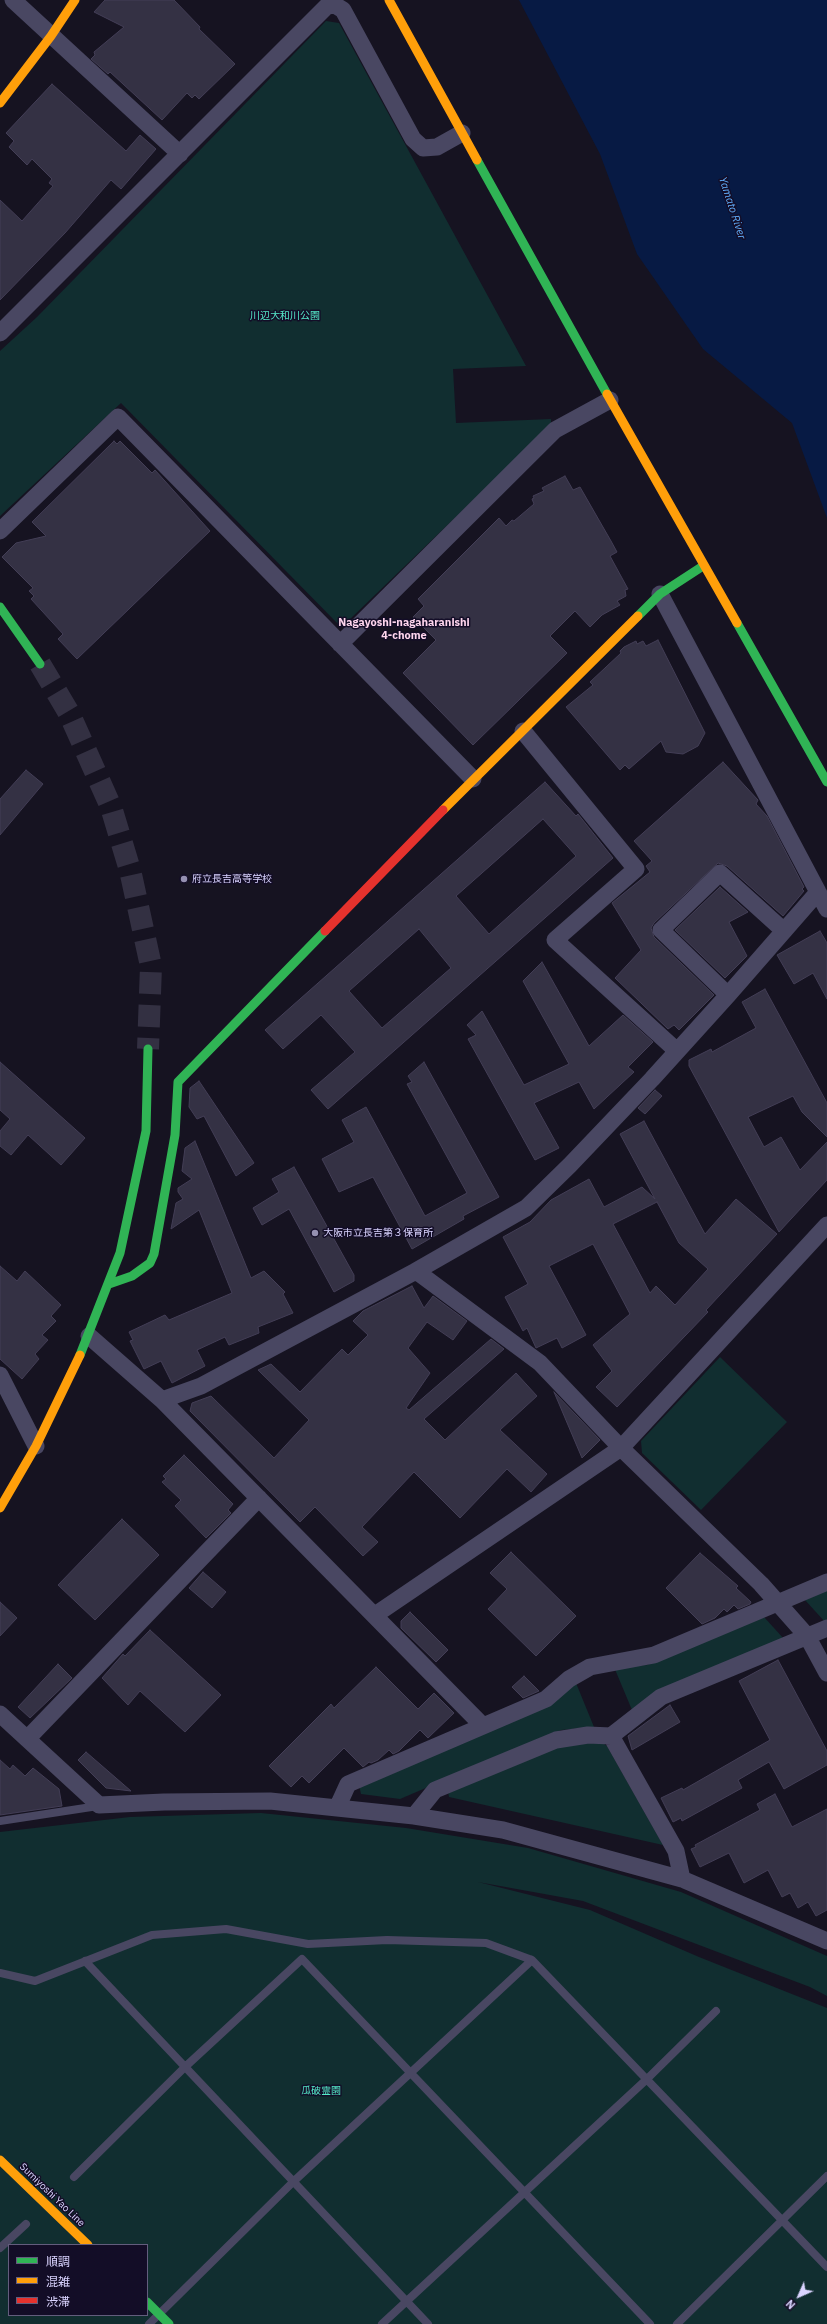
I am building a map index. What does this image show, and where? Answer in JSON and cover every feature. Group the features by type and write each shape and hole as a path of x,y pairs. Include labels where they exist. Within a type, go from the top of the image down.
{"street":[{"path":"13,0 50,36 180,154"},
{"path":"0,103 75,0"},
{"path":"389,0 610,400 827,782"},
{"path":"0,333 327,6 334,5 343,10 413,139 423,148 437,147 462,133"},
{"path":"340,644 555,430 610,400"},
{"path":"0,531 118,417 473,779"},
{"path":"109,1284 139,1272 150,1262 154,1254 174,1135 178,1082 473,779 660,594 703,566"},
{"path":"660,594 827,909"},
{"path":"0,607 40,664"},
{"path":"523,731 636,869 555,940 677,1051"},
{"path":"728,995 661,930 720,873 783,930"},
{"path":"162,1400 201,1386 416,1271 526,1208 570,1165 677,1051 818,892"},
{"path":"0,1508 36,1446 89,1336 120,1253 146,1131 148,1049"},
{"path":"375,1615 620,1448 827,1225"},
{"path":"416,1271 540,1362 620,1448 762,1584 807,1636 827,1673"},
{"path":"89,1336 162,1400 482,1725"},
{"path":"0,1375 36,1446"},
{"path":"27,1739 259,1498"},
{"path":"337,1808 348,1784 482,1725 546,1699 569,1679 590,1667 654,1655 827,1582"},
{"path":"414,1816 435,1790 556,1740 588,1735 611,1736 661,1697 827,1628"},
{"path":"0,1714 99,1806 164,1802 270,1802 414,1816 503,1830 682,1879 827,1941"},
{"path":"611,1736 676,1851 682,1879"},
{"name":"Sumiyoshi Yao Line","path":"0,2160 87,2244"},
{"path":"148,2303 169,2324"}],"lane":[{"path":"0,1821 99,1806"},
{"path":"0,1973 35,1981 152,1935 226,1929 308,1944 387,1940 486,1943 532,1960 827,2267"},
{"path":"74,2177 185,2067 302,1959 650,2324"},
{"path":"148,2324 160,2314 293,2182 532,1960"},
{"path":"85,1961 428,2324"},
{"path":"382,2324 647,2079 716,2011"},
{"path":"677,2324 827,2176"},
{"path":"0,2248 26,2224"}],"green space":[{"name":"川辺大和川公園","path":"326,21 339,23 526,366 453,369 456,423 551,419 551,425 347,622 338,624 121,403 0,516 0,351 37,317"},
{"path":"720,1357 787,1422 701,1510 642,1453 641,1441"},
{"path":"827,1590 827,1621 825,1622 805,1600"},
{"path":"764,1617 784,1639 632,1710 614,1667 647,1665"},
{"path":"576,1683 594,1727 561,1730 400,1799 361,1794 359,1785"},
{"path":"600,1741 607,1746 663,1845 449,1797 448,1791 563,1745"},
{"name":"瓜破霊園","path":"261,1813 406,1828 528,1848 681,1892 827,1956 827,1996 810,1987 583,1901 478,1882 590,1910 699,1957 827,2008 827,2324 0,2324 0,1832 130,1817"}],"water":[{"name":"Yamato River","path":"519,0 827,0 827,518 792,423 703,349 637,254 600,154"}],"building":[{"path":"105,0 174,0 200,27 199,29 235,64 199,99 195,95 192,98 187,93 162,120 110,72 108,74 91,59 95,55 94,52 124,27 94,12"},
{"path":"52,84 126,151 140,135 156,149 121,189 111,180 65,233 0,300 0,200 22,221 53,186 49,183 52,179 32,159 27,165 9,147 14,141 6,133"},
{"path":"114,441 117,444 120,441 152,473 155,470 210,531 77,659 58,639 63,634 31,599 34,596 29,591 33,588 2,557 16,543 46,536 32,522"},
{"path":"565,476 573,490 580,487 617,552 610,556 628,589 625,590 626,596 617,601 620,605 602,615 590,627 575,611 550,636 567,653 473,745 403,673 436,640 413,617 424,606 418,599 499,518 506,526 512,520 514,521 534,504 532,499 534,498 533,496 544,491 542,488"},
{"path":"658,640 705,733 698,746 683,754 666,752 661,741 629,769 625,765 620,770 566,707 593,685 590,682 621,653 620,651 624,647 636,641 637,644 643,641 646,646"},
{"path":"723,762 758,800 756,804 767,816 804,887 802,889 804,891 783,916 727,866 718,863 654,923 651,928 654,937 714,995 679,1030 674,1025 668,1029 615,978 641,950 612,903 650,872 646,866 652,861 634,841"},
{"path":"26,770 43,784 0,835 0,799"},
{"path":"545,782 576,816 578,814 613,858 328,1109 311,1090 355,1052 321,1015 283,1049 265,1030","holes":["543,819 576,856 489,934 456,896","419,929 451,968 382,1028 349,991"]},
{"path":"720,887 748,912 729,922 747,956 725,978 675,930"},
{"path":"820,931 827,943 827,999 813,973 794,984 777,955"},
{"path":"542,962 589,1046 623,1015 653,1042 628,1067 634,1072 594,1109 579,1082 534,1103 559,1148 535,1160 468,1039 476,1035 467,1025 482,1011 524,1085 569,1064 523,981"},
{"path":"765,989 827,1103 827,1137 802,1112 793,1096 748,1117 764,1147 781,1137 800,1170 827,1142 827,1180 779,1232 689,1066 689,1060 711,1049 712,1052 756,1028 742,1002"},
{"path":"0,1062 85,1138 61,1165 28,1135 11,1155 0,1146 0,1131 10,1119 0,1110"},
{"path":"424,1062 499,1197 463,1216 464,1219 412,1249 373,1177 339,1192 322,1159 354,1142 342,1120 366,1107 425,1216 467,1193 407,1084 412,1082 408,1076"},
{"path":"199,1081 254,1163 236,1176 204,1116 197,1119 189,1107 190,1088"},
{"path":"655,1090 662,1096 645,1114 638,1108"},
{"path":"644,1121 705,1234 736,1199 777,1234 706,1310 708,1312 617,1407 596,1387 612,1371 593,1345 630,1314 593,1244 549,1266 586,1335 562,1348 557,1338 536,1348 527,1328 523,1331 505,1297 528,1284 503,1237 530,1222 551,1200 589,1179 604,1207 642,1187 655,1199 620,1134","holes":["657,1202 679,1243 708,1269 675,1305 656,1286 650,1293 613,1224"]},
{"path":"195,1141 251,1278 264,1271 285,1292 283,1294 293,1313 258,1327 259,1333 229,1345 225,1337 197,1350 205,1366 172,1383 161,1361 144,1369 130,1341 133,1340 129,1332 165,1315 169,1320 232,1293 199,1210 171,1229 176,1203 183,1199 178,1192 178,1188 192,1179 182,1171 185,1148"},
{"path":"294,1167 354,1275 354,1281 334,1292 289,1209 262,1225 253,1208 279,1192 272,1179"},
{"path":"0,1266 17,1281 25,1271 61,1305 51,1316 56,1321 42,1335 48,1340 35,1354 39,1359 22,1379 0,1359"},
{"path":"412,1286 424,1308 433,1296 467,1321 453,1340 427,1322 408,1348 430,1373 406,1408 409,1410 491,1339 504,1349 424,1419 445,1440 516,1373 537,1396 500,1430 547,1474 531,1492 507,1469 460,1518 414,1472 362,1527 378,1542 363,1556 315,1507 300,1522 190,1411 192,1403 211,1396 274,1458 309,1420 258,1370 271,1364 300,1392 342,1349 348,1355 368,1335 353,1321 363,1311"},
{"path":"554,1392 600,1440 582,1458"},
{"path":"184,1455 233,1504 228,1510 231,1513 206,1538 175,1506 181,1500 162,1482 166,1479 163,1476"},
{"path":"122,1519 159,1555 95,1620 58,1585"},
{"path":"511,1552 576,1616 536,1656 488,1609 507,1589 490,1573"},
{"path":"700,1553 738,1586 736,1588 751,1602 750,1604 738,1609 734,1605 727,1612 724,1609 715,1618 702,1624 666,1588"},
{"path":"203,1572 226,1592 212,1608 189,1588"},
{"path":"0,1602 17,1618 0,1636"},
{"path":"410,1612 448,1650 436,1662 401,1628 401,1621"},
{"path":"150,1630 221,1695 185,1732 140,1691 128,1705 102,1678 123,1654 125,1656"},
{"path":"778,1660 827,1751 827,1765 784,1789 769,1762 738,1780 742,1788 682,1821 681,1818 673,1822 661,1798 682,1788 683,1790 770,1740 739,1681"},
{"path":"58,1664 72,1678 30,1718 18,1707"},
{"path":"376,1667 418,1709 434,1693 454,1713 428,1738 420,1730 399,1751 393,1754 389,1750 378,1760 371,1763 369,1762 363,1767 344,1748 309,1783 302,1776 291,1787 269,1766 331,1704 334,1708"},
{"path":"524,1676 539,1691 523,1698 512,1687"},
{"path":"670,1705 680,1722 632,1750 628,1736"},
{"path":"86,1752 131,1791 106,1788 78,1760"},
{"path":"0,1760 10,1769 13,1765 25,1776 33,1768 59,1789 62,1806 0,1815"},
{"path":"775,1794 792,1827 827,1809 827,1910 816,1916 808,1902 798,1908 790,1893 782,1897 768,1870 744,1883 729,1853 700,1867 691,1849 696,1847 695,1845 760,1810 757,1804"}],"tunnel":[{"path":"40,664 69,713 111,807 130,870 151,966 148,1049"}],"traffic: fast":[{"path":"477,160 607,394"},
{"path":"638,616 660,594 703,566"},
{"path":"0,607 40,664"},
{"path":"737,623 827,782"},
{"path":"109,1284 132,1276 150,1263 154,1254 175,1135 178,1082 325,931"},
{"path":"80,1355 120,1253 146,1131 148,1049"},
{"path":"148,2303 169,2324"}],"traffic: slow":[{"path":"0,103 51,36 75,0"},
{"path":"389,0 477,160"},
{"path":"607,394 737,623"},
{"path":"443,810 638,616"},
{"path":"0,1508 36,1446 80,1355"},
{"path":"0,2160 87,2244"}],"traffic: jam":[{"path":"325,931 443,810"}],"place":[{"name":"府立長吉高等学校","path":"184,879"},
{"name":"大阪市立長吉第３保育所","path":"315,1233"}],"district":[{"name":"Nagayoshi-nagaharanishi 4-chome","path":"404,629"}]}
